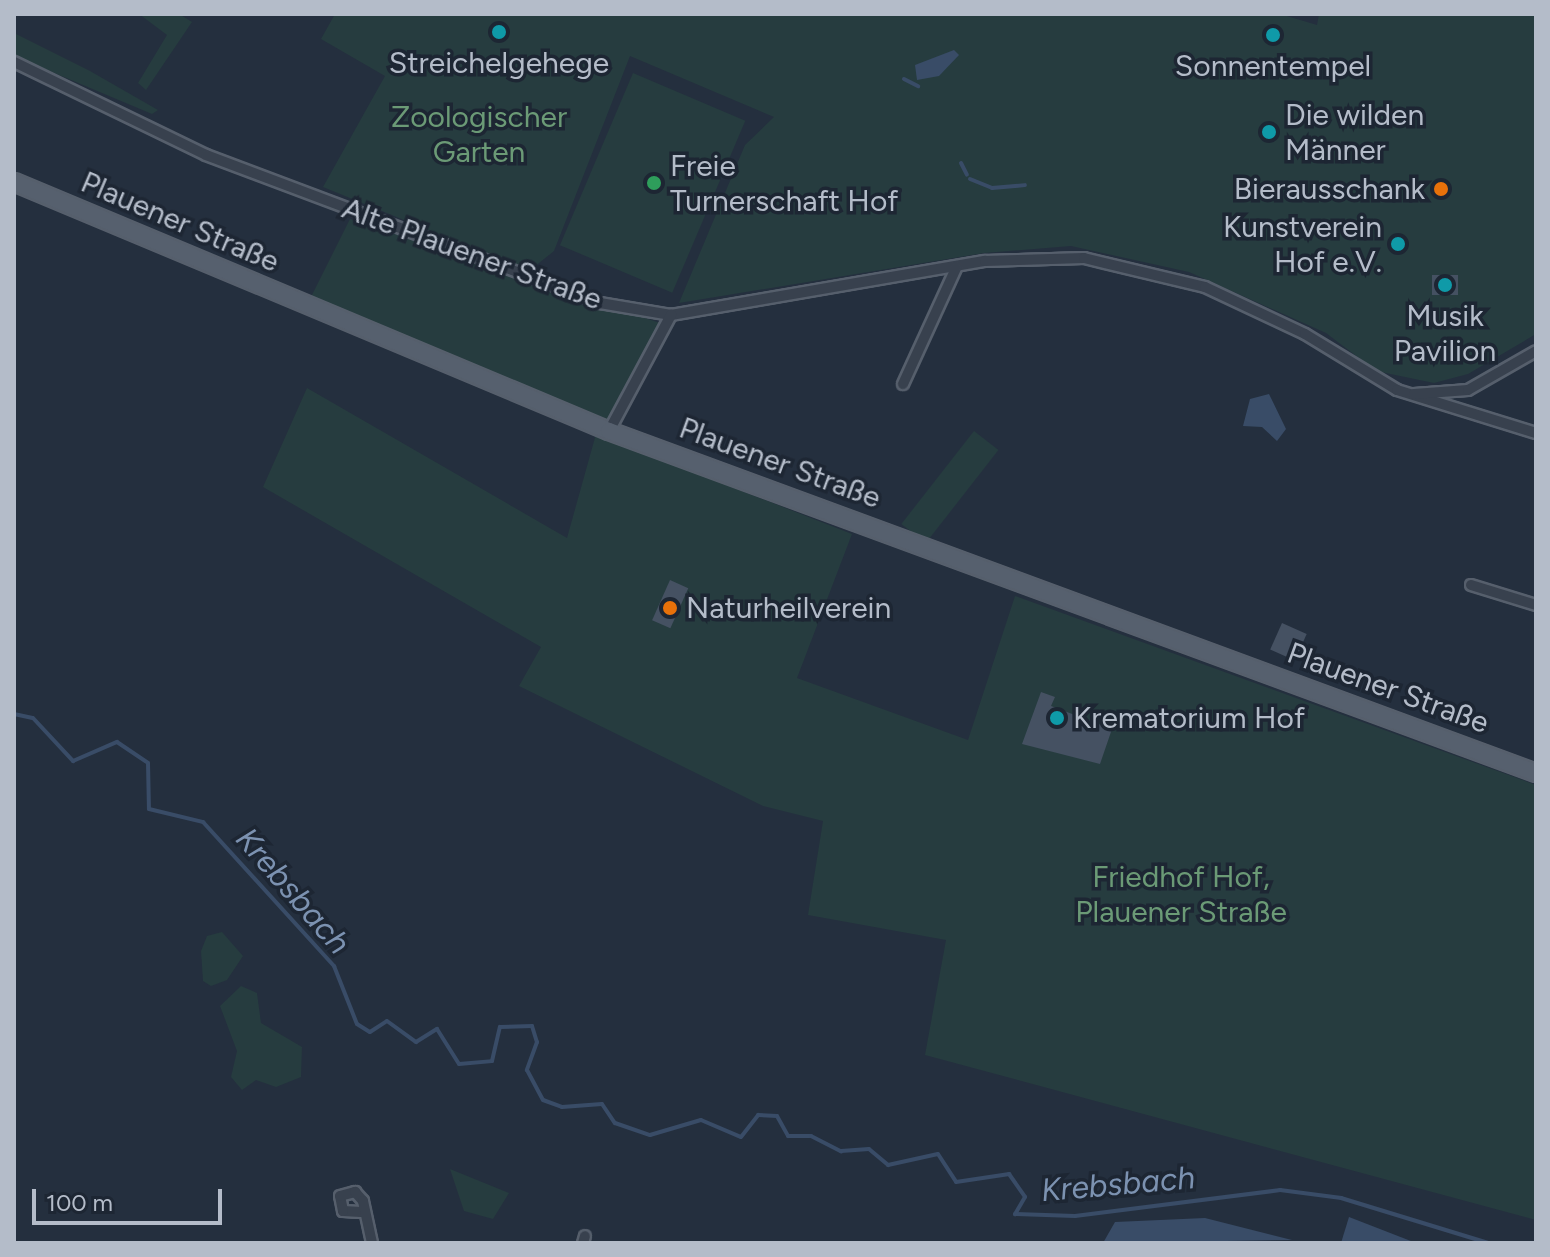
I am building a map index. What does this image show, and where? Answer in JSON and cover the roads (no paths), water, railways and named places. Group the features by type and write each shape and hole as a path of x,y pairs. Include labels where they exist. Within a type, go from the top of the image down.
{"main road":[{"name":"Plauener Straße","path":"14,182 609,431 1536,773"}],"street":[{"name":"Alte Plauener Straße","path":"14,62 271,180 600,303 671,315 1042,255 1084,258 1205,287 1305,334 1397,390 1536,433"},
{"path":"903,384 956,268"},
{"path":"609,431 671,315"},
{"path":"1397,390 1450,395 1536,351"},
{"path":"1471,585 1536,605"},
{"path":"361,1212 372,1243"}],"water":[{"path":"954,50 959,55 939,76 917,80 915,65"},
{"path":"1269,394 1286,429 1277,441 1262,427 1243,426 1250,399"},
{"path":"1349,1217 1416,1243 1341,1243"},
{"path":"1205,1218 1292,1240 1103,1243 1115,1222"}],"waterway":[{"path":"904,79 918,86"},
{"path":"961,163 967,175"},
{"path":"970,179 992,188 1025,185"},
{"name":"Krebsbach","path":"14,714 33,718 73,761 117,742 148,763 149,809 203,822 334,966 357,1024 370,1032 387,1021 416,1042 437,1029 459,1064 492,1061 500,1027 532,1026 537,1042 527,1070 543,1100 562,1107 602,1104 615,1123 650,1135 701,1120 741,1137 758,1115 777,1116 788,1136 811,1136 841,1151 869,1149 888,1165 938,1154 956,1182 1009,1174 1025,1197 1015,1214 1075,1216 1280,1190 1341,1198 1488,1243"}],"place":[{"name":"Streichelgehege","path":"499,32"},
{"name":"Sonnentempel","path":"1273,35"},
{"name":"Die wilden Männer","path":"1269,132"},
{"name":"Freie Turnerschaft Hof","path":"654,183"},
{"name":"Bierausschank","path":"1441,189"},
{"name":"Kunstverein Hof e.V.","path":"1398,244"},
{"name":"Musik Pavilion","path":"1445,285"},
{"name":"Naturheilverein","path":"670,608"},
{"name":"Krematorium Hof","path":"1057,718"}],"park label":[{"name":"Zoologischer Garten","path":"479,134"},
{"name":"Friedhof Hof, Plauener Straße","path":"1181,894"}]}
